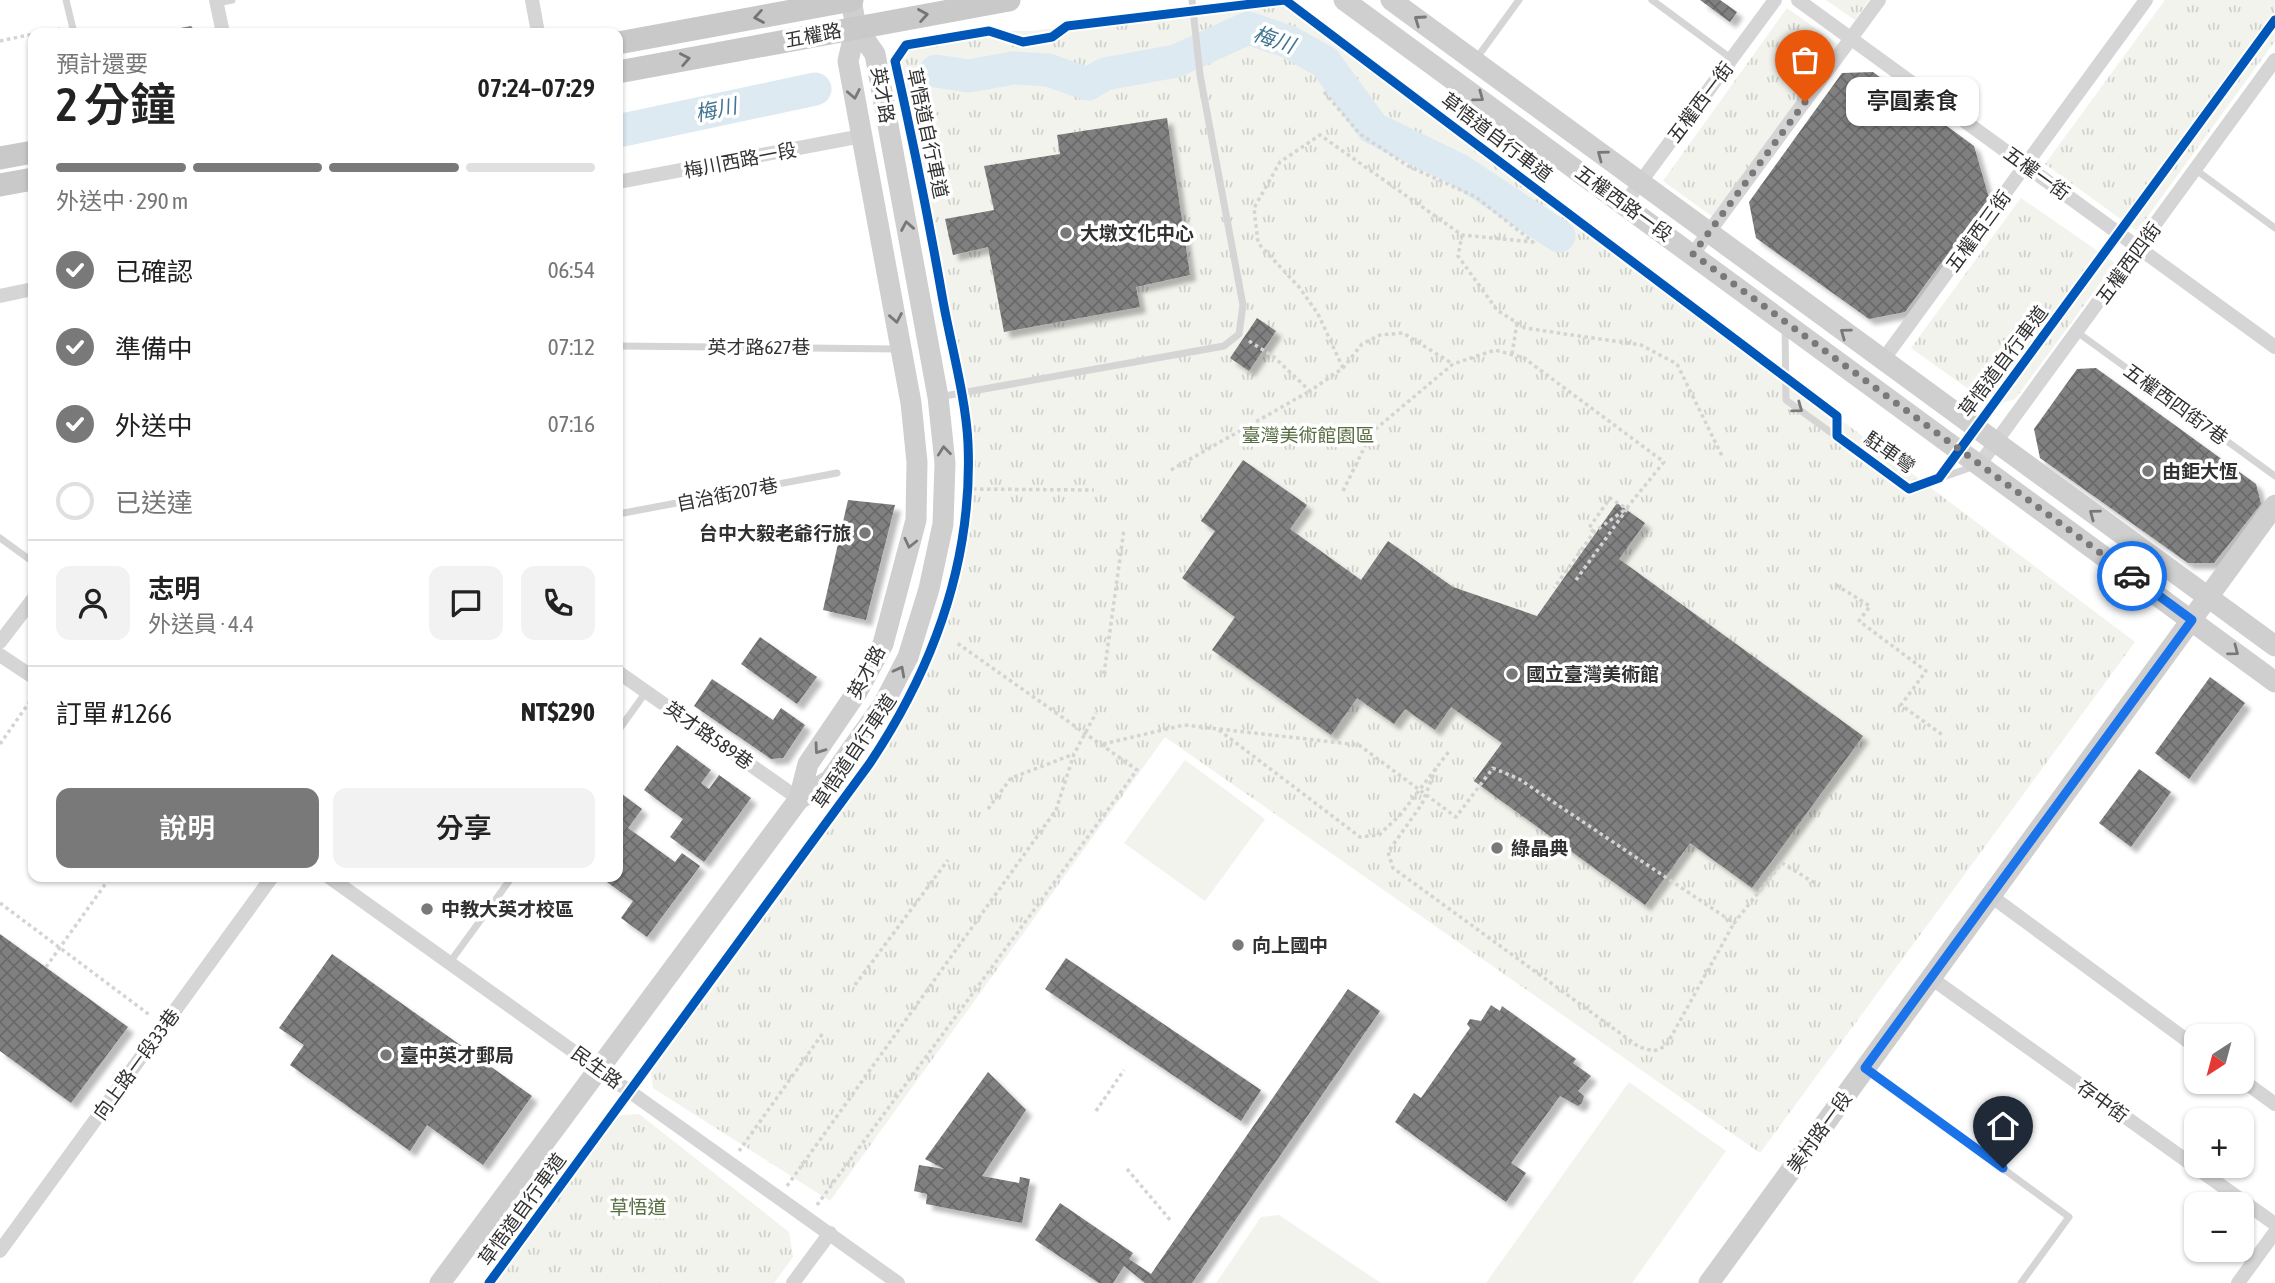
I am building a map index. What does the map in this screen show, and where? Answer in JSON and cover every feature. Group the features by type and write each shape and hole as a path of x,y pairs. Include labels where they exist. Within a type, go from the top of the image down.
{"main road":[{"name":"五權路","path":"623,42 851,0"},
{"path":"851,0 856,27"},
{"name":"五權路","path":"623,71 1009,0"},
{"name":"五權西路一段","path":"1345,0 2275,682"},
{"name":"五權西路一段","path":"1391,0 2275,646"},
{"name":"英才路","path":"799,799 808,764 857,692 883,644 916,520 917,462 901,349 848,61 856,27"},
{"name":"英才路","path":"440,1283 799,799 830,780 883,705 908,657 929,589 943,524 945,463 939,397 875,54 856,27"},
{"path":"0,158 28,153"},
{"path":"0,185 28,180"},
{"name":"美村路一段","path":"1709,1283 2275,505"}],"street":[{"path":"532,0 537,28"},
{"name":"五權西一街","path":"1625,203 1775,0"},
{"name":"五權一街","path":"1798,0 2275,347"},
{"path":"1693,254 1879,0"},
{"name":"五權西三街","path":"1883,360 2146,0"},
{"path":"216,1 222,28"},
{"name":"五權西四街","path":"1979,465 2275,60"},
{"name":"梅川西路一段","path":"623,181 862,136"},
{"path":"0,296 28,290"},
{"path":"0,642 28,606"},
{"path":"0,655 28,674"},
{"name":"英才路589巷","path":"623,676 799,799"},
{"name":"向上路一段33巷","path":"0,1251 268,882"},
{"name":"民生路","path":"336,882 898,1283"},
{"path":"1991,896 2184,1038"},
{"name":"存中街","path":"1931,978 2275,1224"},
{"path":"2254,1089 2275,1104"},
{"path":"2238,1283 2275,1232"},
{"path":"793,1283 830,1233"}],"lane":[{"path":"66,0 73,28"},
{"path":"216,1 232,0"},
{"path":"939,397 1224,346 1239,334 1243,305 1200,75 1192,0"},
{"path":"1475,60 1519,0"},
{"path":"1652,0 1732,60"},
{"path":"2196,170 2275,228"},
{"name":"駐車彎","path":"1785,321 1786,400 1909,489 1979,465"},
{"name":"五權西四街7巷","path":"2077,332 2275,476"},
{"name":"英才路627巷","path":"623,346 901,349"},
{"name":"自治街207巷","path":"623,513 836,473"},
{"path":"0,538 28,558"},
{"path":"623,724 646,692"},
{"path":"450,962 508,882"},
{"path":"1865,1068 2069,1217 2021,1283"}],"path":[{"path":"0,41 28,36"},
{"path":"1324,92 1360,134 1408,166 1476,197 1533,242 1462,234 1320,135 1280,162 1254,208 1258,243 1299,287 1318,314 1343,368"},
{"path":"1462,234 1458,257 1497,310 1525,328 1641,345 1677,364 1723,458"},
{"path":"1511,354 1517,323"},
{"path":"1171,470 1310,391 1343,368 1363,344 1380,335 1403,333 1453,364"},
{"path":"1239,334 1274,357 1310,391"},
{"path":"1343,491 1372,432 1453,364 1495,350 1524,358 1664,462 1626,509 1594,532 1554,588"},
{"path":"966,477 965,494 1094,491"},
{"path":"1576,580 1627,509 1610,498 1589,528 1594,532"},
{"path":"1104,674 1124,529"},
{"path":"1836,585 1870,606 1859,621 1926,671 1901,705 1944,736"},
{"path":"808,1217 1137,770 957,643"},
{"path":"0,744 28,704"},
{"path":"779,1197 1056,810 1074,754 1096,713"},
{"path":"1103,744 1184,725 1359,745 1456,817 1493,768 1519,779 1734,923"},
{"path":"1217,729 1360,837 1379,835 1401,814 1450,750"},
{"path":"988,809 1011,778 1074,754"},
{"path":"1436,768 1422,804 1388,852 1393,868 1639,1047 1654,1051 1666,1046 1734,923 1782,863 1818,885"},
{"path":"855,985 948,860"},
{"path":"46,967 107,882"},
{"path":"0,904 164,1026"},
{"path":"730,1162 823,1033"},
{"path":"1096,1111 1124,1070"},
{"path":"1127,1169 1171,1221"}],"green space":[{"name":"臺灣美術館園區","path":"1285,0 2135,642 1760,1153 1165,737 830,1201 653,1088 650,1064 903,714 931,649 952,583 964,514 967,431 895,59 906,45 989,31 1032,31"},
{"path":"1826,0 1869,0 1855,20"},
{"path":"2165,0 2275,0 2275,41 2137,231 2045,164"},
{"path":"1787,8 1840,46 1716,219 1663,181"},
{"path":"2021,198 2115,263 2015,399 1992,406 1911,348"},
{"path":"1185,760 1265,819 1205,901 1124,843"},
{"path":"1629,1082 1726,1151 1632,1283 1486,1283"},
{"name":"草悟道","path":"639,1114 789,1232 793,1257 774,1283 489,1283 612,1116"},
{"path":"1279,1215 1381,1283 1216,1283 1261,1217"}],"building":[{"path":"1700,0 1720,0 1737,12 1730,22"},
{"path":"1873,72 1974,146 1989,198 1905,312 1869,319 1756,238 1749,202 1842,73"},
{"name":"大墩文化中心","path":"1167,118 1190,275 1136,287 1140,307 1004,332 988,247 953,255 945,219 994,210 984,166 1060,154 1057,135"},
{"path":"1257,318 1276,331 1249,371 1230,358"},
{"name":"由鉅大恆","path":"2096,368 2256,484 2261,504 2214,563 2188,563 2040,458 2034,429 2077,369"},
{"name":"國立臺灣美術館","path":"1243,460 1307,505 1290,529 1361,580 1388,541 1453,587 1537,616 1617,503 1645,523 1619,559 1863,736 1752,888 1690,843 1645,905 1474,781 1502,743 1451,707 1435,730 1405,709 1394,724 1357,698 1331,735 1212,650 1235,617 1182,578 1215,531 1201,521"},
{"name":"台中大毅老爺行旅","path":"848,500 895,505 866,620 823,610"},
{"path":"760,637 817,677 797,704 741,664"},
{"path":"2210,677 2245,703 2189,779 2155,753"},
{"path":"712,679 773,720 781,708 805,725 783,758 771,759 694,706"},
{"path":"677,745 711,770 701,783 709,789 719,775 751,798 704,862 670,837 683,819 644,790"},
{"path":"2139,769 2171,792 2131,847 2099,823"},
{"path":"623,795 642,809 628,828 675,862 682,853 700,866 647,937 621,918 633,901 607,882 623,882"},
{"path":"0,934 128,1027 71,1103 0,1051"},
{"name":"臺中英才郵局","path":"332,954 532,1096 483,1165 427,1125 410,1151 290,1065 304,1045 279,1028"},
{"path":"1066,958 1261,1090 1241,1121 1045,989"},
{"path":"1348,989 1380,1011 1192,1283 1145,1283 1124,1266 1113,1283 1099,1283 1035,1240 1060,1203 1133,1253 1129,1259 1151,1274"},
{"path":"1491,1005 1500,1011 1502,1006 1576,1059 1573,1063 1591,1076 1578,1091 1584,1096 1582,1103 1578,1106 1560,1096 1511,1163 1526,1173 1506,1202 1395,1122 1414,1093 1421,1098 1470,1028 1467,1024 1470,1019 1481,1021"},
{"path":"988,1072 1026,1110 982,1176 1019,1183 1020,1177 1030,1179 1022,1223 926,1204 927,1194 914,1191 919,1165 944,1169 925,1159"}],"waterway":[{"name":"梅川","path":"936,71 969,76 1013,68 1048,70 1088,84 1105,74 1176,61 1248,28 1289,42 1325,62 1373,128 1459,170 1559,236"},
{"name":"梅川","path":"623,130 815,89"}],"cycle path":[{"name":"草悟道自行車道","path":"489,1283 870,763 913,689 945,610 964,528 968,486 967,426 895,61 906,45 989,31 1023,42 1052,37 1067,26 1285,0 1837,416 1837,436 1909,489 1939,478 2275,20"}],"way so far":[{"path":"1805,102 1693,254 2132,576"}],"place":[{"name":"亭圓素食","path":"1805,102"},
{"name":"大墩文化中心","path":"1066,233"},
{"name":"由鉅大恆","path":"2148,471"},
{"name":"台中大毅老爺行旅","path":"865,533"},
{"name":"國立臺灣美術館","path":"1512,674"},
{"name":"綠晶典","path":"1497,848"},
{"name":"中教大英才校區","path":"427,909"},
{"name":"向上國中","path":"1238,945"},
{"name":"臺中英才郵局","path":"386,1055"}],"route":[{"path":"2003,1168 1865,1068 2192,620 2132,576"}]}
